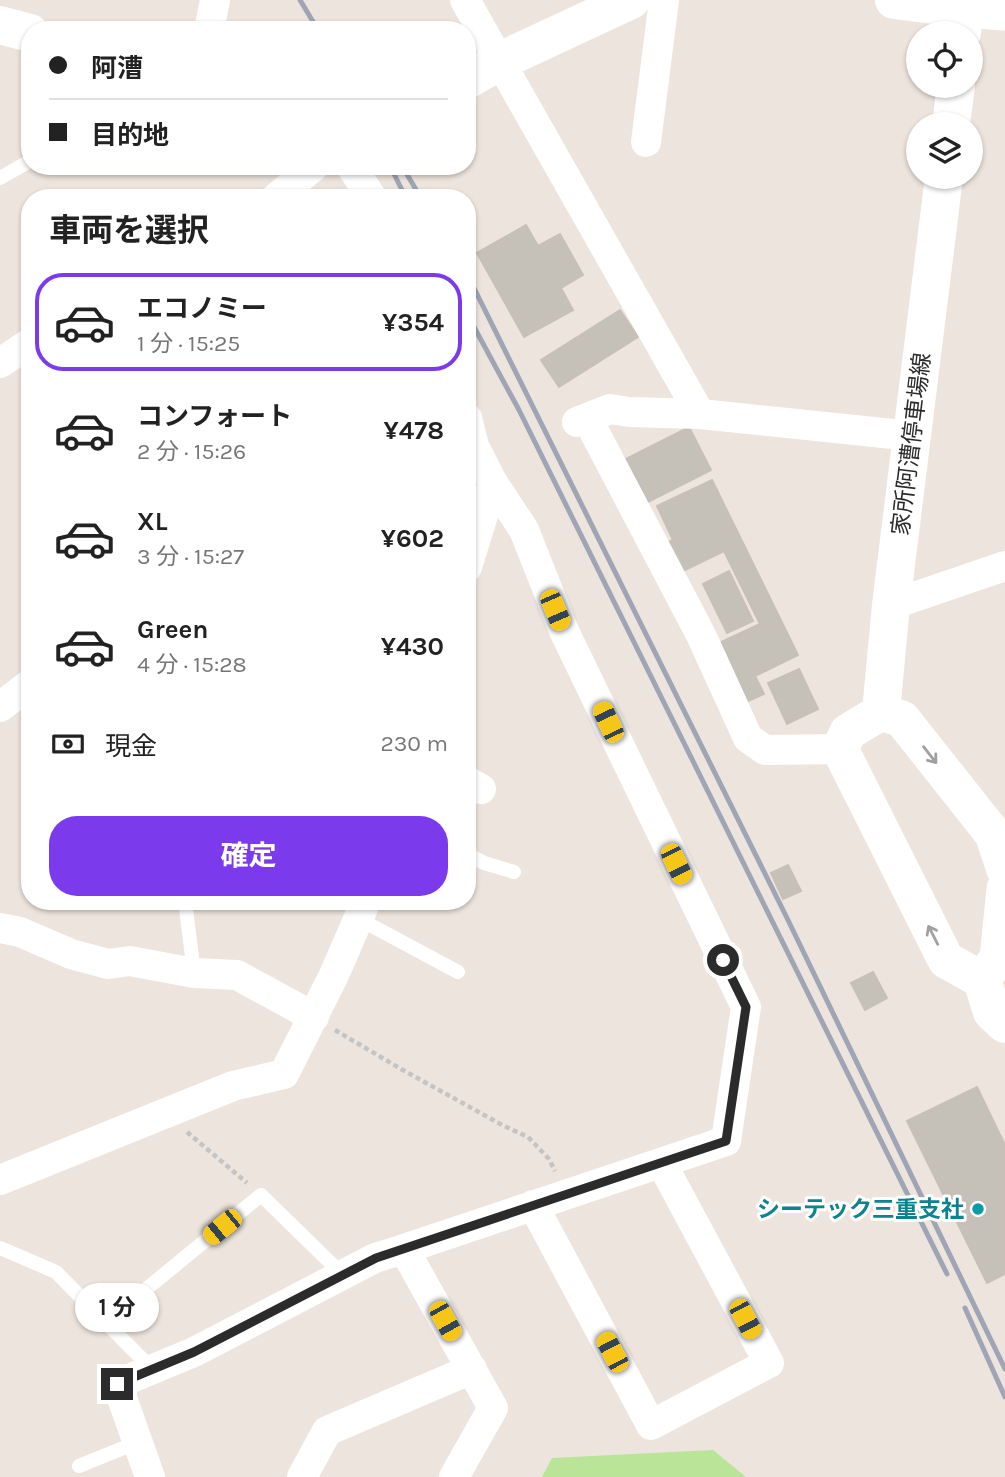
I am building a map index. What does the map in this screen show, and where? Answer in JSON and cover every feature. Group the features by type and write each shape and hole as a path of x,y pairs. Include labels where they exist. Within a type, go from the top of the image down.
{"main road":[{"path":"476,75 631,0"},
{"path":"894,0 964,14"},
{"path":"0,25 21,31"},
{"name":"家所阿漕停車場線","path":"881,712 891,605 943,189"},
{"path":"982,980 992,1013 1005,1024"}],"street":[{"path":"211,21 215,0"},
{"path":"465,0 700,414"},
{"path":"646,142 664,0"},
{"path":"964,14 1005,12"},
{"path":"287,189 303,175"},
{"path":"0,363 21,349"},
{"path":"839,749 765,750 748,738 701,635 582,420 610,409 700,414 912,436"},
{"path":"150,1477 117,1384 194,1352 376,1258 726,1141 746,1007 570,643 524,530 493,483 476,450"},
{"path":"476,533 493,483"},
{"path":"891,605 1005,566"},
{"path":"0,708 21,691"},
{"path":"839,749 848,732 881,712 902,719 999,832 1005,870"},
{"path":"839,749 946,960 982,980 998,958 1005,889"},
{"path":"0,1180 233,1086 284,1074 363,910"},
{"path":"0,928 20,932 72,954 108,964 130,961 194,973 237,975 313,1017"},
{"path":"534,1205 651,1425 769,1363 662,1164"},
{"path":"404,1249 492,1409 454,1477"},
{"path":"302,1477 327,1431 472,1369"}],"lane":[{"path":"0,178 21,166"},
{"path":"476,859 513,872"},
{"path":"186,910 194,973"},
{"path":"363,910 458,972"},
{"path":"106,1322 261,1195 343,1275"},
{"path":"0,1248 56,1272 152,1369"},
{"path":"79,1466 138,1442"}],"path":[{"path":"313,1017 503,1126 528,1137 554,1167 562,1196"},
{"path":"166,1113 261,1195"}],"green space":[{"path":"713,1450 746,1477 542,1477 552,1458"}],"building":[{"path":"526,225 538,246 560,234 583,275 561,288 573,310 524,337 477,253"},
{"path":"620,310 638,337 559,387 541,360"},
{"path":"689,427 711,470 646,503 624,460"},
{"path":"712,480 798,655 755,676 764,694 746,702 717,644 760,624 724,551 677,574 662,545 673,540 657,506"},
{"path":"729,571 753,621 727,633 703,584"},
{"path":"799,669 818,709 787,724 768,683"},
{"path":"788,865 801,891 783,899 771,873"},
{"path":"873,972 887,998 865,1010 851,983"},
{"name":"シーテック三重支社","path":"977,1087 1005,1145 1005,1274 987,1283 907,1121"}],"railway":[{"path":"300,0 313,21"},
{"path":"394,175 402,189"},
{"path":"407,175 416,189"},
{"path":"476,292 787,918 1005,1369"},
{"path":"476,331 519,410 947,1274"},
{"path":"965,1308 1005,1397"}],"place":[{"name":"シーテック三重支社","path":"978,1209"}],"route":[{"path":"117,1384 194,1352 376,1258 726,1141 746,1007 723,960"}]}
